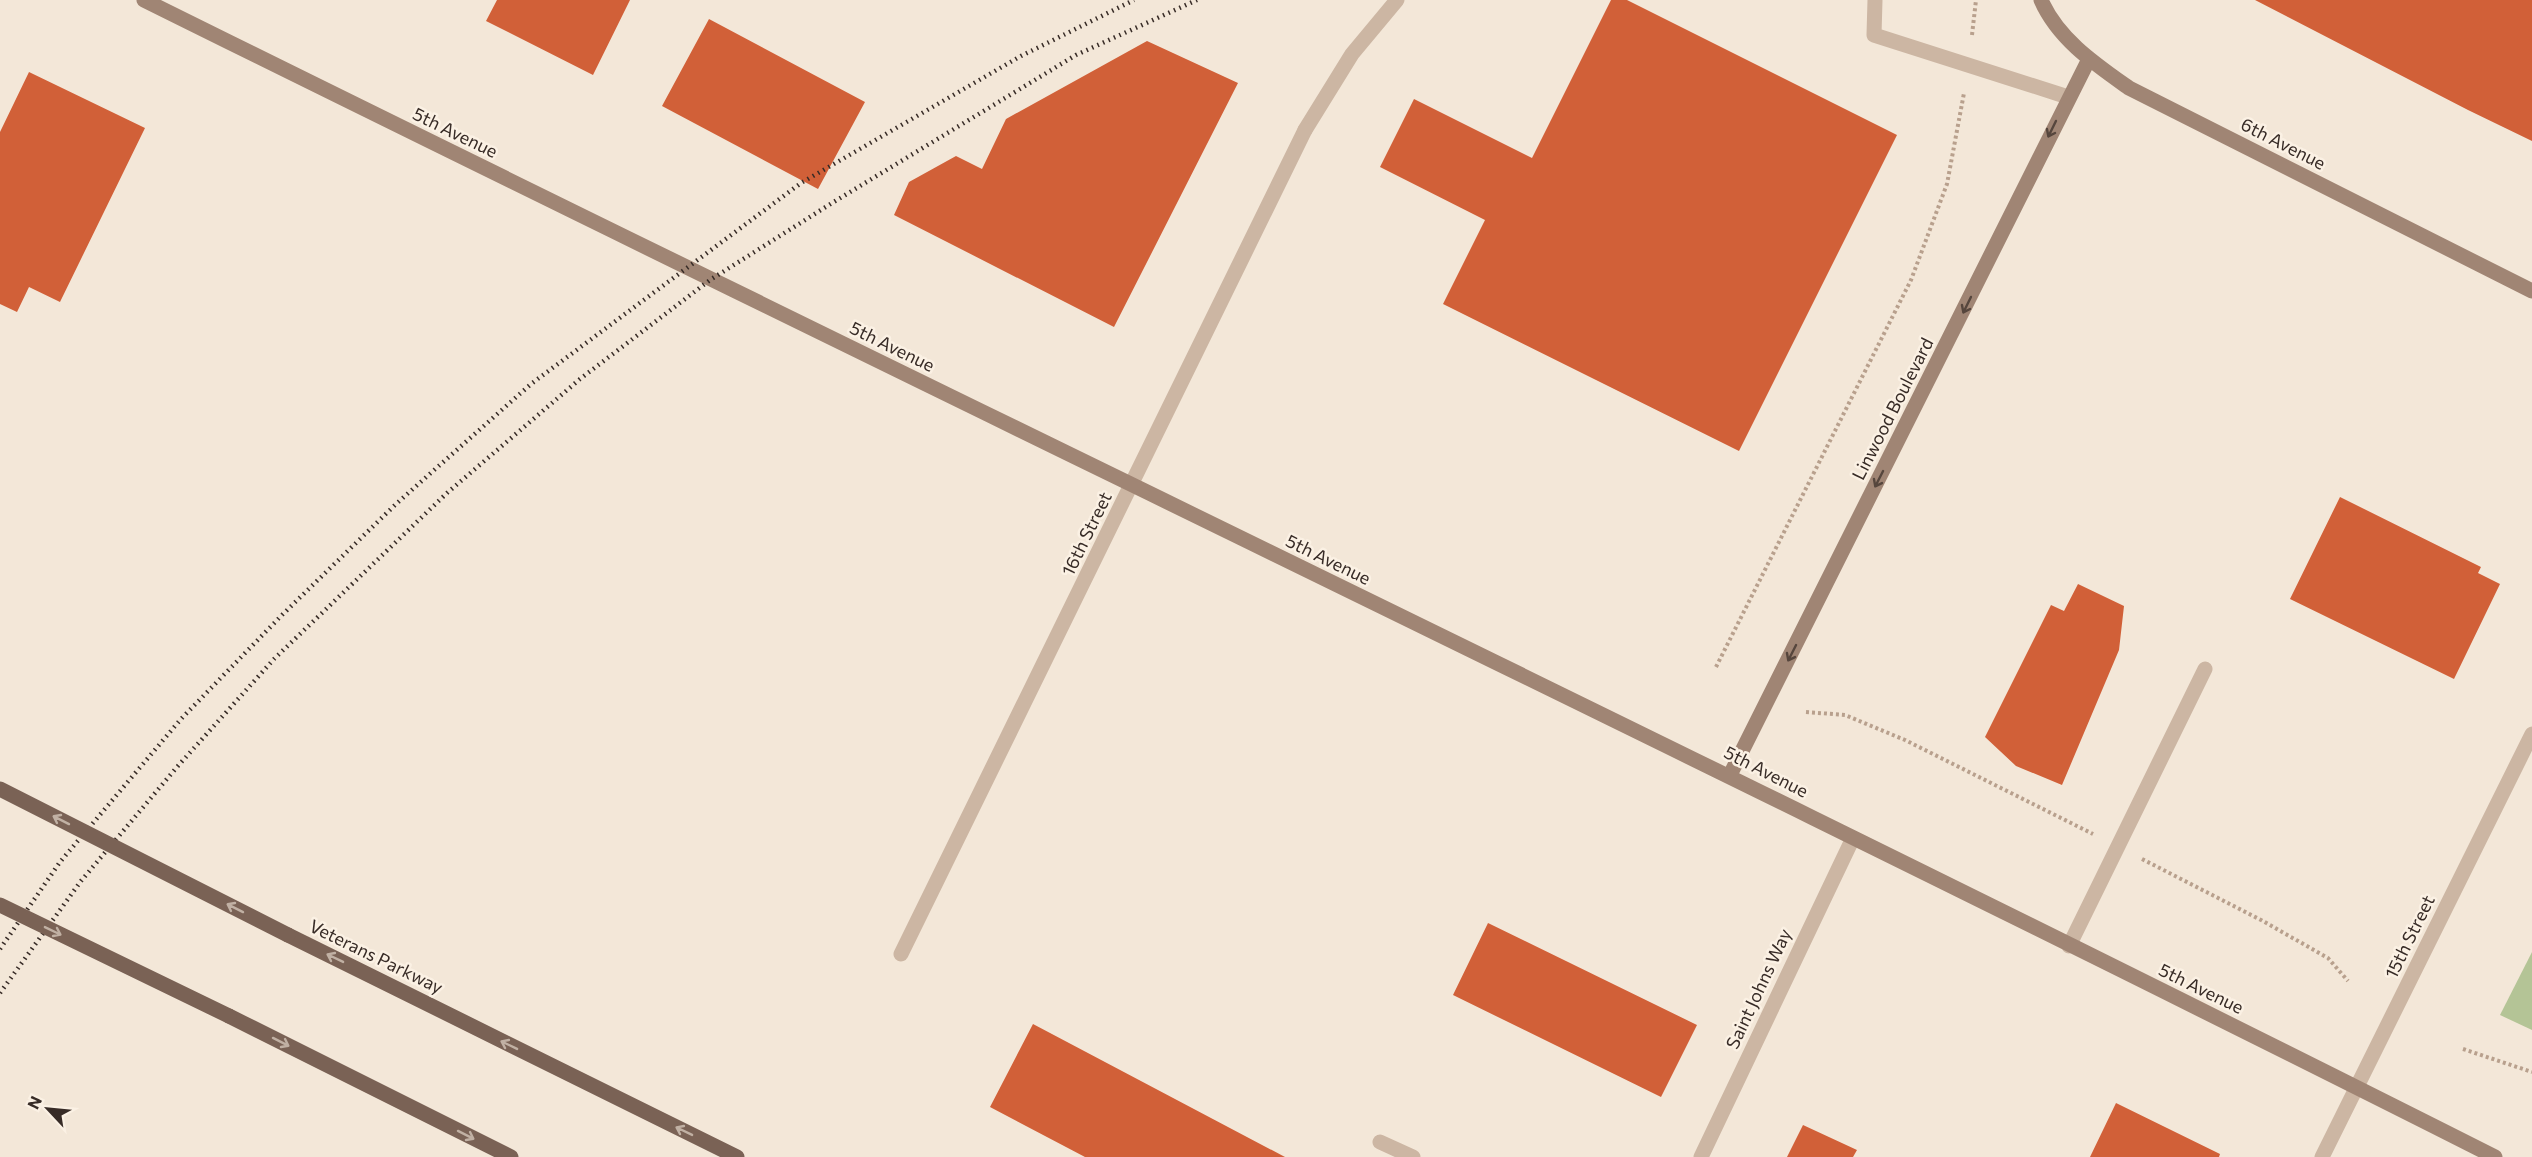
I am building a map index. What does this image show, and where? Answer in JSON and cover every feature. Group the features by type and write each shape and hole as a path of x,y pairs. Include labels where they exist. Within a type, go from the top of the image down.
{"main road":[{"name":"Veterans Parkway","path":"0,789 288,935 737,1157"},
{"path":"0,906 229,1016 511,1157"}],"street":[{"name":"5th Avenue","path":"144,0 1132,487 1730,776 2495,1157"},
{"name":"16th Street","path":"901,954 1132,487 1305,130 1352,54 1397,0"},
{"path":"1875,0 1874,35 2068,96"},
{"name":"6th Avenue","path":"2041,0 2047,14 2064,36 2089,59 2129,88 2532,291"},
{"name":"Linwood Boulevard","path":"1730,776 1958,324 2068,96 2089,59"},
{"path":"2069,946 2205,669"},
{"name":"15th Street","path":"2322,1157 2532,734"},
{"name":"Saint Johns Way","path":"1701,1157 1853,838"},
{"path":"1380,1142 1413,1157"}],"path":[{"path":"1716,667 1911,280 1947,184 1969,65 1976,0"},
{"path":"1806,712 1845,715 1905,740 2261,920 2328,958 2348,981"},
{"path":"2463,1048 2532,1072"}],"green space":[{"path":"2532,952 2532,1030 2500,1015"}],"building":[{"path":"497,0 630,0 593,75 486,21"},
{"path":"1611,0 1627,0 1897,135 1739,451 1443,304 1485,220 1380,167 1414,99 1532,158"},
{"path":"2255,0 2532,0 2532,141 2468,110"},
{"path":"709,19 865,102 818,189 662,106"},
{"path":"1147,41 1238,83 1114,327 894,215 909,182 956,156 982,169 1006,119"},
{"path":"29,72 145,128 60,302 29,287 17,312 0,304 0,132"},
{"path":"2340,497 2481,567 2478,573 2500,584 2454,679 2290,599"},
{"path":"2078,584 2124,606 2119,650 2062,785 2016,766 1985,737 2051,605 2064,611"},
{"path":"1488,923 1697,1025 1661,1097 1453,995"},
{"path":"1033,1024 1285,1157 1085,1157 990,1107"},
{"path":"2116,1103 2220,1154 2219,1157 2090,1157"},
{"path":"1803,1125 1857,1150 1853,1157 1787,1157"}],"railway":[{"path":"0,949 60,862 181,719 283,614 396,504 531,384 801,183 1021,56 1134,0"},
{"path":"0,993 81,881 177,767 274,659 447,493 580,379 710,280 832,203 1076,55 1197,0"}]}
